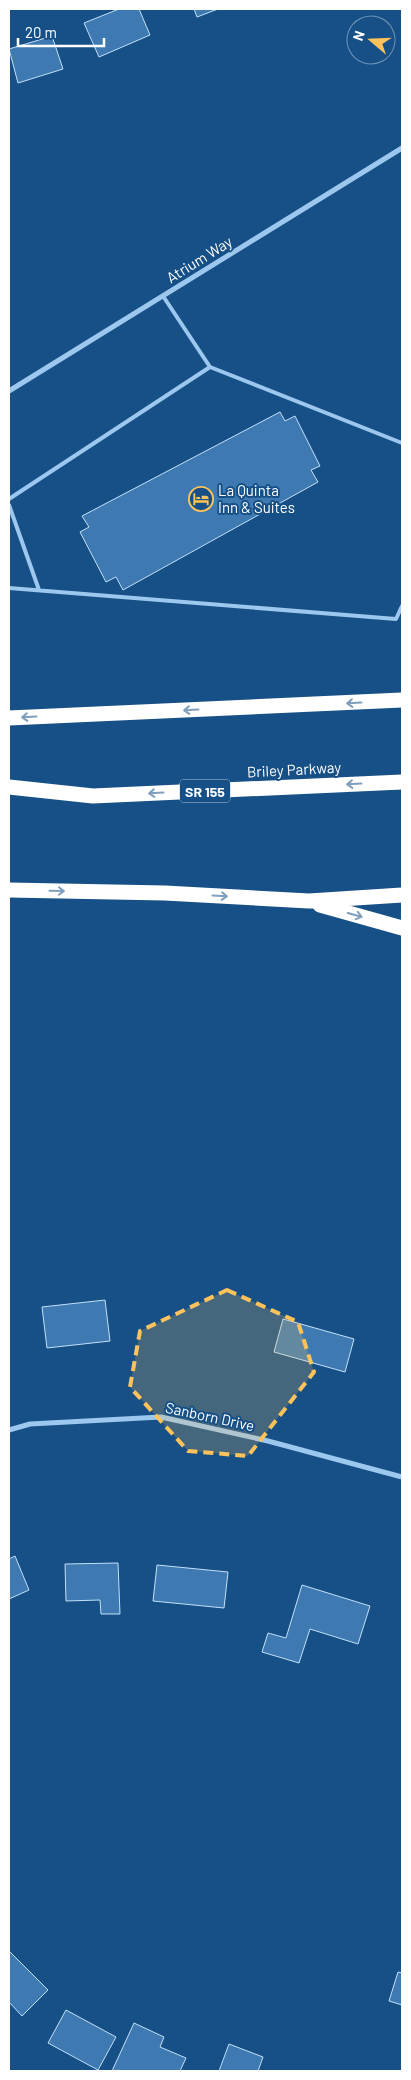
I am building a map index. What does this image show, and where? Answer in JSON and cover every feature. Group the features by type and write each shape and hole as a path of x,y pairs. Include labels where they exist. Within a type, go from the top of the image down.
{"highway":[{"path":"9,718 402,700"},
{"name":"Briley Parkway","path":"9,786 93,796 402,782"},
{"path":"9,890 165,893 309,902 402,895"},
{"path":"309,902 402,928"}],"street":[{"name":"Atrium Way","path":"9,391 402,148"},
{"name":"Sanborn Drive","path":"9,1430 30,1424 161,1417 268,1441 402,1477"}],"lane":[{"path":"163,296 210,367 402,443"},
{"path":"9,499 210,367"},
{"path":"9,505 39,590"},
{"path":"9,588 396,619 402,606"}],"highlighted area":[{"path":"227,1290 298,1322 314,1372 248,1456 188,1451 130,1387 140,1331"}],"building":[{"path":"119,9 139,9 150,35 99,57 84,23"},
{"path":"194,9 218,9 197,17"},
{"path":"52,36 63,69 18,83 9,49"},
{"name":"La Quinta Inn & Suites","path":"280,412 285,421 295,416 320,466 311,470 318,482 123,590 116,577 106,582 80,532 89,527 82,516"},
{"path":"105,1300 110,1341 47,1348 42,1307"},
{"path":"283,1319 354,1339 345,1372 274,1352"},
{"path":"15,1556 29,1590 9,1599 9,1559"},
{"path":"118,1563 120,1614 101,1614 100,1600 66,1601 65,1564"},
{"path":"157,1565 228,1572 224,1608 153,1601"},
{"path":"302,1585 370,1606 358,1644 310,1629 299,1663 262,1652 268,1633 286,1638"},
{"path":"9,1951 48,1990 22,2016 9,2002"},
{"path":"398,1972 402,1973 402,2005 389,2001"},
{"path":"66,2010 116,2037 98,2070 48,2043"},
{"path":"134,2023 164,2037 160,2047 186,2058 180,2071 112,2071"},
{"path":"229,2044 263,2057 258,2071 219,2071"}],"place":[{"name":"La Quinta Inn & Suites","path":"201,499"}]}
